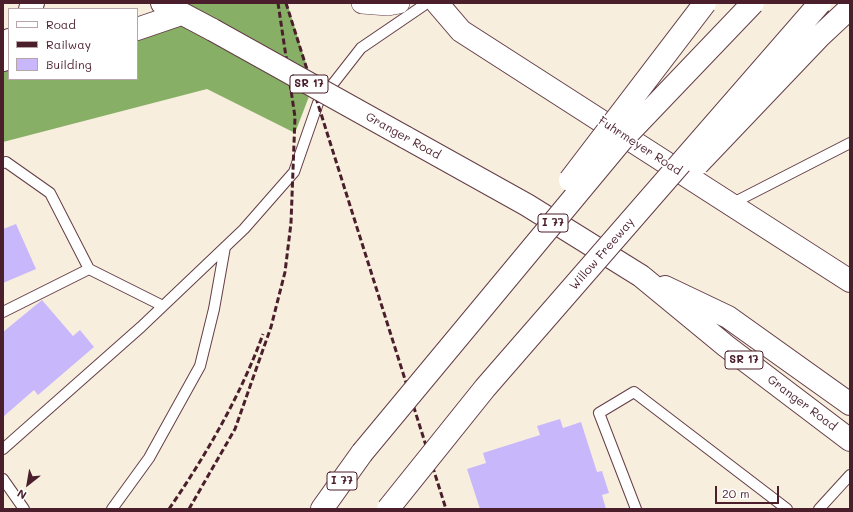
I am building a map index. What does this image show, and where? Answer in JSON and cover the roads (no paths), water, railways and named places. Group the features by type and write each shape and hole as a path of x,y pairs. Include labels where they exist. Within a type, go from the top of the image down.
{"main road":[{"name":"Granger Road","path":"162,3 179,8 213,30 527,205 640,276 726,346 850,440"},
{"name":"Fuhrmeyer Road","path":"437,3 461,31 850,281"},
{"path":"362,453 705,3"},
{"name":"I 77","path":"322,509 362,453 621,141 753,3"},
{"name":"Willow Freeway","path":"388,509 485,388 820,3"},
{"path":"138,28 179,8"},
{"path":"485,388 814,42 850,8"},
{"name":"Granger Road","path":"640,276 728,317 850,404"}],"street":[{"path":"362,3 388,5 399,3"}],"lane":[{"path":"3,449 163,306 225,247 271,200 294,172 318,103 362,48 427,3"},
{"path":"731,204 850,143"},
{"path":"3,163 6,162 50,193 89,269 163,306"},
{"path":"112,509 149,458 200,366 214,309 225,247"},
{"path":"3,312 89,269"},
{"path":"636,509 598,413 634,392 788,509"},
{"path":"819,509 850,475"},
{"path":"3,479 24,509"}],"railway":[{"path":"189,509 235,429 271,327 285,272 291,223 295,117 278,3"},
{"path":"286,3 446,509"},
{"path":"169,509 196,468 234,402 263,334"}]}
